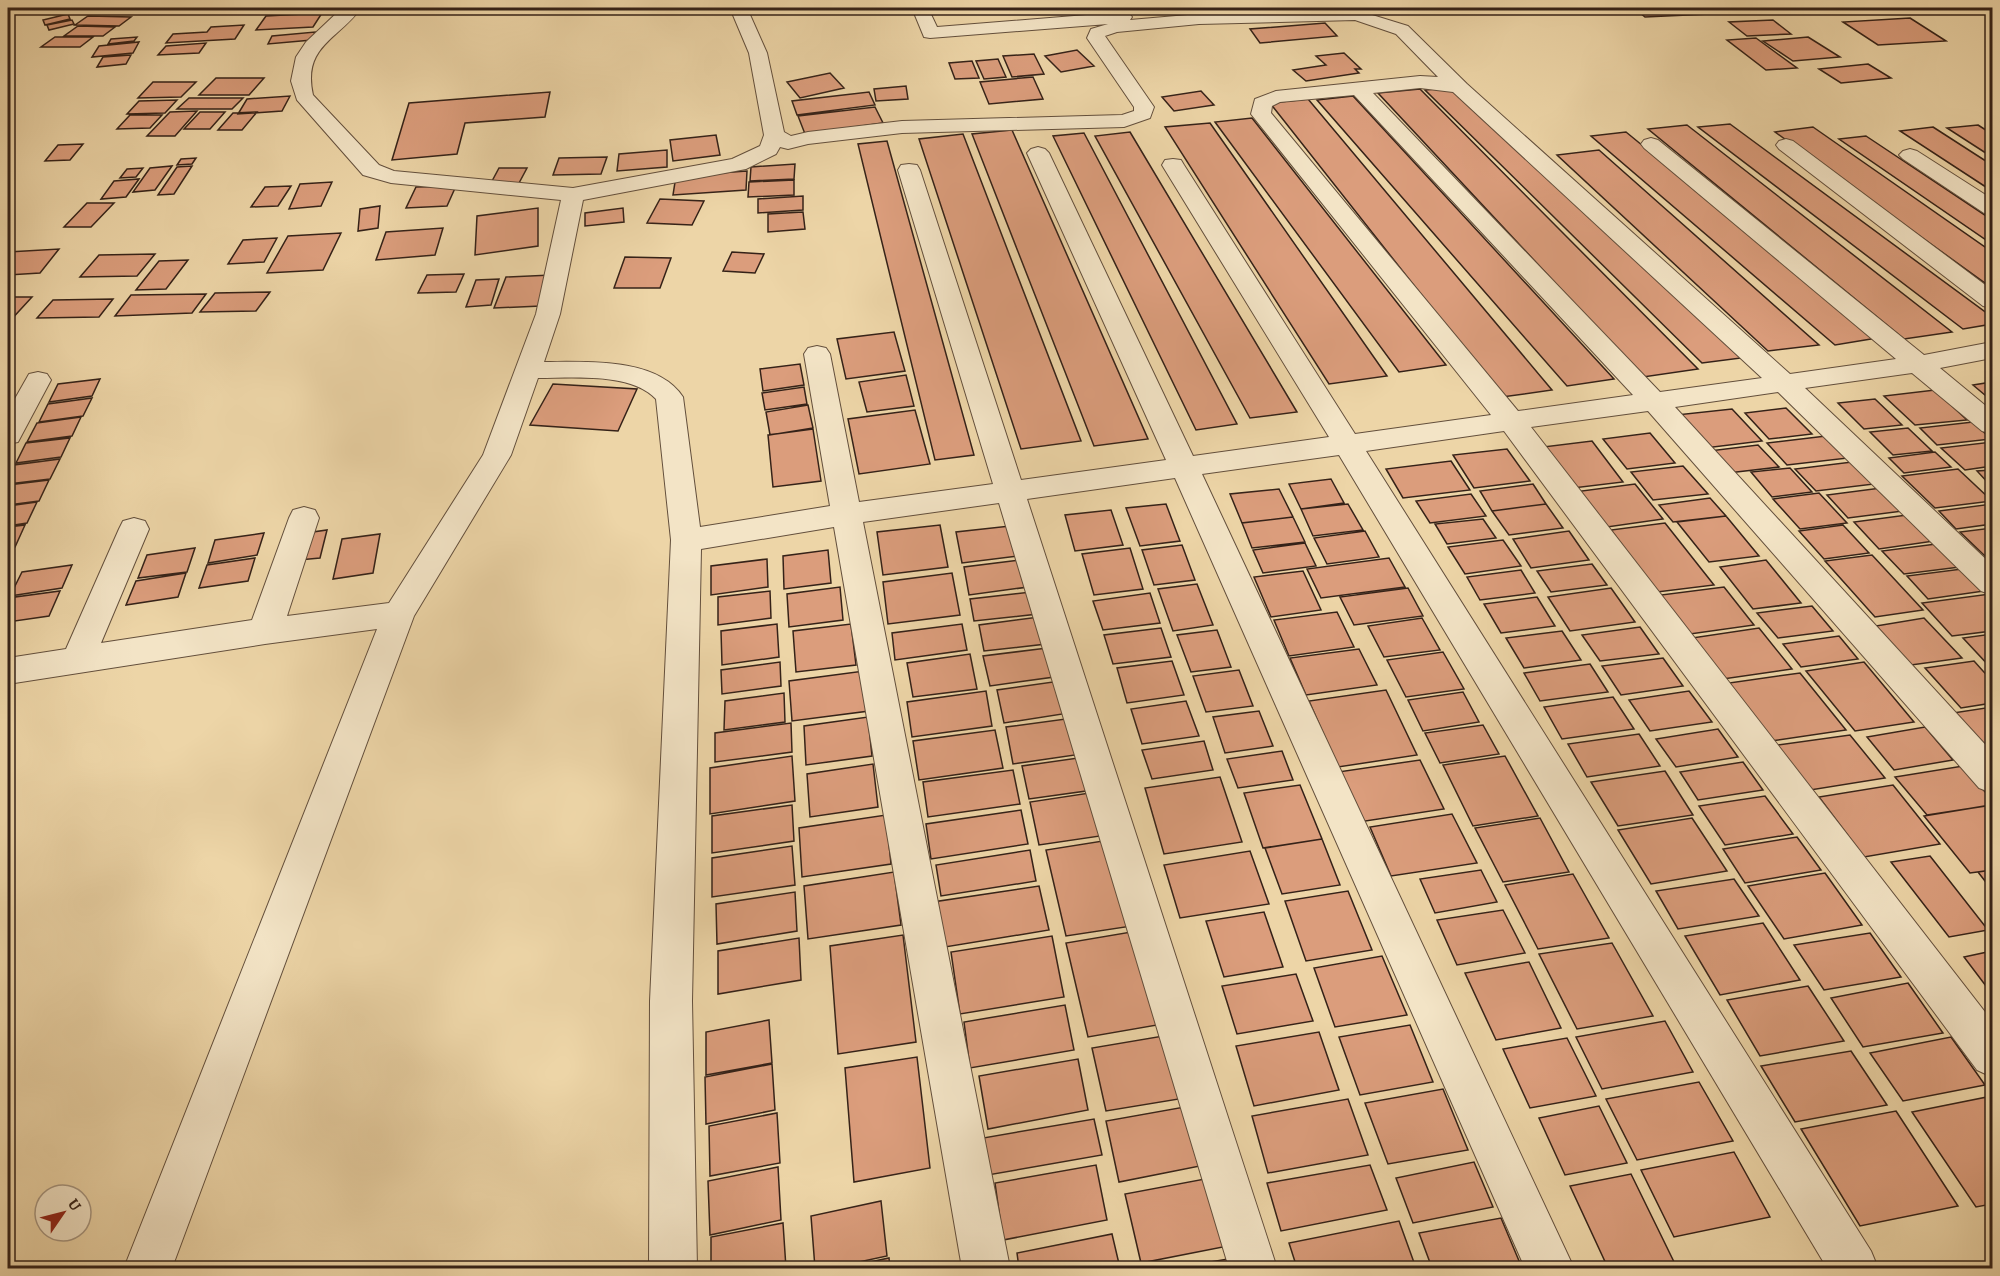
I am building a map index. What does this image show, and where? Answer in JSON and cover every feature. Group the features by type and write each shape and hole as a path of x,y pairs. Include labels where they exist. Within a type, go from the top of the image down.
{"street":[{"path":"352,8 308,52 300,70 299,83 304,96 371,170 391,177 573,195 746,161 769,150 774,135 758,53 738,8"},
{"path":"920,8 930,33 1232,8"},
{"path":"774,135 788,143 808,138 902,128 1124,121 1136,118 1143,114 1143,107 1096,38 1097,33 1115,27 1198,19 1339,14 1371,19 1402,30 1460,88 1784,383 1992,583"},
{"path":"1460,88 1432,82 1276,97 1262,103 1261,114 1511,422 1992,1055"},
{"path":"1358,88 1654,401 1992,777"},
{"path":"1651,144 1992,425"},
{"path":"1786,145 1992,301"},
{"path":"1038,153 1185,467 1550,1269"},
{"path":"1910,155 1992,208"},
{"path":"1173,165 1854,1269"},
{"path":"909,170 1253,1269"},
{"path":"147,1269 399,614 497,455 548,314 573,195"},
{"path":"686,540 848,514 1918,364 1992,350"},
{"path":"817,354 986,1269"},
{"path":"527,370 638,376 664,388 669,398 686,540 671,1001 673,1269"},
{"path":"8,435 38,380"},
{"path":"265,632 304,518"},
{"path":"78,659 134,529"},
{"path":"8,671 399,614"}],"building":[{"path":"102,8 128,8 121,13 95,14"},
{"path":"133,8 147,8 141,13 126,13"},
{"path":"231,8 291,8 288,12 226,14"},
{"path":"1634,8 1813,8 1815,9 1645,17"},
{"path":"322,13 313,27 256,30 266,16"},
{"path":"68,14 70,19 45,25 43,20"},
{"path":"88,16 131,17 119,26 75,25"},
{"path":"1910,18 1946,41 1878,45 1843,22"},
{"path":"72,20 74,24 49,30 47,25"},
{"path":"1773,20 1791,34 1747,36 1729,22"},
{"path":"1325,23 1337,36 1260,43 1250,29"},
{"path":"244,25 235,39 166,43 173,34 207,32 211,27"},
{"path":"78,26 115,27 103,36 64,36"},
{"path":"315,32 312,40 268,44 272,36"},
{"path":"55,37 93,37 80,47 41,47"},
{"path":"137,37 134,41 108,44 111,39"},
{"path":"1808,37 1840,57 1793,61 1763,41"},
{"path":"1756,38 1797,68 1766,70 1727,40"},
{"path":"139,42 133,53 92,57 99,46"},
{"path":"206,43 199,53 158,55 166,46"},
{"path":"1077,50 1094,66 1061,72 1045,56"},
{"path":"1344,53 1361,69 1355,69 1359,73 1306,81 1293,70 1326,65 1316,56"},
{"path":"1034,54 1044,74 1012,77 1003,56"},
{"path":"131,55 126,64 97,67 103,57"},
{"path":"998,59 1006,77 984,79 976,61"},
{"path":"972,61 979,78 955,79 949,63"},
{"path":"1868,64 1891,78 1841,83 1819,69"},
{"path":"830,73 844,88 800,98 787,82"},
{"path":"1033,77 1043,99 989,104 980,82"},
{"path":"216,78 264,78 249,95 199,95"},
{"path":"153,82 196,82 181,97 138,98"},
{"path":"906,86 908,99 876,101 874,89"},
{"path":"1455,87 1741,358 1702,363 1425,90"},
{"path":"1420,89 1698,369 1643,377 1378,93"},
{"path":"1201,91 1214,105 1174,111 1162,97"},
{"path":"550,92 545,117 465,123 457,154 392,160 409,103"},
{"path":"869,92 875,105 797,115 792,101"},
{"path":"290,96 282,111 238,114 247,99"},
{"path":"1353,96 1614,379 1567,386 1317,100"},
{"path":"189,98 243,98 232,109 177,109"},
{"path":"1308,99 1552,390 1502,397 1270,103"},
{"path":"177,100 165,113 127,114 139,101"},
{"path":"875,107 883,123 805,134 798,116"},
{"path":"197,111 175,136 147,136 170,112"},
{"path":"200,112 225,112 210,129 184,129"},
{"path":"257,112 242,130 218,130 233,113"},
{"path":"130,115 162,115 150,128 117,129"},
{"path":"1252,118 1446,365 1399,372 1215,122"},
{"path":"1210,123 1387,376 1329,384 1165,127"},
{"path":"1730,124 1992,317 1992,324 1963,329 1698,127"},
{"path":"1687,125 1952,332 1904,339 1648,129"},
{"path":"1978,125 1992,134 1992,157 1947,128"},
{"path":"1813,127 1992,252 1992,288 1775,132"},
{"path":"1933,127 1992,165 1992,191 1900,131"},
{"path":"1012,130 1148,439 1094,446 972,134"},
{"path":"1130,132 1297,412 1250,418 1095,136"},
{"path":"1626,132 1877,338 1835,345 1591,136"},
{"path":"1084,133 1237,424 1196,430 1053,136"},
{"path":"963,134 1081,441 1021,449 919,139"},
{"path":"716,135 720,155 673,161 670,140"},
{"path":"1866,136 1992,220 1992,244 1839,139"},
{"path":"887,141 974,455 935,460 858,144"},
{"path":"83,144 70,160 45,161 58,145"},
{"path":"667,150 667,167 617,171 619,154"},
{"path":"1599,150 1819,345 1768,351 1557,155"},
{"path":"607,157 601,174 553,175 559,158"},
{"path":"196,158 192,164 177,165 181,159"},
{"path":"795,164 794,179 750,181 751,167"},
{"path":"172,166 155,190 133,192 150,168"},
{"path":"192,166 174,194 158,195 177,167"},
{"path":"143,168 136,177 120,178 127,169"},
{"path":"499,168 527,168 519,183 491,183"},
{"path":"747,171 746,190 673,195 676,176"},
{"path":"139,179 126,197 101,199 114,181"},
{"path":"794,180 794,195 748,197 749,182"},
{"path":"332,182 321,206 289,209 300,184"},
{"path":"291,186 278,206 251,207 265,187"},
{"path":"456,186 447,206 406,208 416,187"},
{"path":"803,196 803,210 758,213 758,199"},
{"path":"660,199 704,201 692,225 647,223"},
{"path":"87,203 114,203 91,227 64,227"},
{"path":"380,206 378,228 358,231 360,209"},
{"path":"538,208 538,246 475,255 477,216"},
{"path":"623,208 624,222 585,226 585,213"},
{"path":"803,212 805,229 768,232 768,214"},
{"path":"443,228 435,255 376,260 386,232"},
{"path":"341,233 323,270 267,273 288,236"},
{"path":"277,238 264,262 228,264 243,240"},
{"path":"59,249 40,273 8,275 8,252"},
{"path":"732,252 764,254 755,273 723,271"},
{"path":"155,254 137,276 80,277 99,255"},
{"path":"625,257 671,258 660,288 614,288"},
{"path":"188,260 166,289 136,290 159,261"},
{"path":"464,274 456,292 418,293 427,275"},
{"path":"551,275 541,306 494,308 506,277"},
{"path":"499,279 491,305 466,307 476,280"},
{"path":"270,292 256,311 200,312 215,293"},
{"path":"206,294 192,313 115,316 131,295"},
{"path":"8,297 32,297 8,323"},
{"path":"113,299 99,317 37,318 53,300"},
{"path":"894,332 905,371 846,379 837,339"},
{"path":"800,364 804,385 763,391 760,369"},
{"path":"906,375 914,406 867,412 859,382"},
{"path":"100,379 92,396 49,402 58,384"},
{"path":"1992,382 1992,401 1973,385"},
{"path":"553,384 637,389 618,431 530,425"},
{"path":"804,387 807,404 765,410 762,393"},
{"path":"1935,390 1967,420 1915,425 1884,396"},
{"path":"92,398 83,416 39,422 48,404"},
{"path":"1875,399 1902,425 1864,429 1838,403"},
{"path":"808,405 813,428 770,435 766,412"},
{"path":"1786,408 1812,434 1769,439 1745,413"},
{"path":"1732,409 1762,441 1705,448 1676,415"},
{"path":"915,410 930,464 859,474 848,419"},
{"path":"81,417 72,436 27,442 37,423"},
{"path":"1973,422 1991,439 1937,445 1920,428"},
{"path":"1908,428 1932,451 1893,455 1870,432"},
{"path":"813,429 821,481 773,487 768,435"},
{"path":"1650,433 1675,463 1627,469 1603,439"},
{"path":"1826,436 1848,458 1787,465 1767,443"},
{"path":"70,438 61,457 16,463 26,443"},
{"path":"1592,441 1623,482 1573,488 1543,447"},
{"path":"1992,442 1992,466 1965,470 1941,448"},
{"path":"1758,445 1779,467 1728,473 1709,451"},
{"path":"1507,449 1530,481 1474,488 1453,455"},
{"path":"1935,452 1951,467 1904,473 1889,458"},
{"path":"60,459 50,479 8,484 8,477 14,465"},
{"path":"1451,461 1470,490 1403,498 1386,469"},
{"path":"1852,462 1874,484 1816,491 1795,469"},
{"path":"1683,466 1708,494 1653,500 1631,472"},
{"path":"1790,468 1812,492 1772,497 1751,472"},
{"path":"1958,469 1992,501 1935,508 1902,476"},
{"path":"1992,470 1992,487 1977,471"},
{"path":"1331,479 1344,503 1301,509 1289,484"},
{"path":"49,480 39,501 8,505 8,485"},
{"path":"1533,484 1546,504 1492,511 1480,491"},
{"path":"1635,484 1663,519 1600,528 1574,492"},
{"path":"1881,488 1903,511 1848,518 1827,495"},
{"path":"1279,489 1293,517 1242,523 1230,494"},
{"path":"1819,493 1847,523 1800,529 1773,499"},
{"path":"1471,494 1486,516 1430,523 1416,501"},
{"path":"1710,498 1726,516 1673,522 1659,505"},
{"path":"37,502 27,523 8,526 8,506"},
{"path":"1166,504 1180,541 1140,546 1126,508"},
{"path":"1348,504 1363,530 1313,536 1301,509"},
{"path":"1546,504 1563,528 1509,535 1492,511"},
{"path":"1992,504 1992,524 1956,529 1939,511"},
{"path":"1111,510 1123,545 1075,551 1065,515"},
{"path":"1907,515 1934,541 1879,549 1854,522"},
{"path":"1726,516 1759,556 1709,562 1677,522"},
{"path":"1293,517 1305,542 1252,548 1242,523"},
{"path":"1483,519 1496,538 1447,544 1435,524"},
{"path":"1665,523 1714,585 1657,592 1611,530"},
{"path":"25,525 15,547 8,548 8,527"},
{"path":"940,525 948,567 883,575 877,532"},
{"path":"1843,525 1869,553 1824,559 1799,531"},
{"path":"1010,526 1018,556 962,563 956,532"},
{"path":"1992,528 1992,556 1986,557 1960,532"},
{"path":"327,530 320,558 299,560 306,533"},
{"path":"1365,531 1379,557 1327,564 1314,538"},
{"path":"1569,531 1589,560 1531,568 1513,539"},
{"path":"264,533 257,555 208,563 215,540"},
{"path":"380,534 373,573 333,579 342,539"},
{"path":"1503,540 1521,566 1465,574 1448,547"},
{"path":"1305,543 1316,566 1263,573 1253,550"},
{"path":"1936,544 1960,567 1904,574 1882,551"},
{"path":"1182,545 1195,580 1154,585 1142,550"},
{"path":"195,548 187,572 138,578 147,555"},
{"path":"1130,548 1143,589 1094,595 1082,554"},
{"path":"828,550 831,583 784,589 783,556"},
{"path":"1872,555 1923,610 1875,617 1825,561"},
{"path":"255,558 248,581 199,588 207,565"},
{"path":"1389,558 1405,587 1321,598 1307,569"},
{"path":"767,559 768,587 711,595 711,566"},
{"path":"1021,560 1028,587 969,595 964,567"},
{"path":"1766,560 1801,603 1753,609 1720,567"},
{"path":"1592,564 1607,585 1551,592 1537,571"},
{"path":"72,565 62,588 10,596 22,572"},
{"path":"1962,569 1984,591 1928,599 1907,576"},
{"path":"1521,570 1535,593 1480,600 1467,577"},
{"path":"1303,571 1321,610 1271,617 1254,577"},
{"path":"186,573 178,597 126,605 136,581"},
{"path":"952,573 960,615 888,624 883,582"},
{"path":"1197,584 1213,625 1173,631 1158,589"},
{"path":"840,587 843,620 789,627 787,594"},
{"path":"1724,587 1754,625 1690,634 1661,595"},
{"path":"1408,588 1423,616 1354,625 1340,597"},
{"path":"1611,588 1635,622 1570,631 1548,597"},
{"path":"60,591 49,616 8,622 8,598"},
{"path":"770,591 771,618 718,625 718,597"},
{"path":"1031,592 1038,614 974,621 970,599"},
{"path":"1150,593 1160,623 1103,630 1093,601"},
{"path":"1990,594 1992,597 1992,631 1952,636 1922,603"},
{"path":"1537,597 1555,626 1501,633 1484,604"},
{"path":"1812,606 1833,631 1778,638 1757,613"},
{"path":"1337,612 1354,647 1289,656 1274,620"},
{"path":"1039,617 1046,644 984,651 979,625"},
{"path":"1422,618 1440,650 1384,657 1368,626"},
{"path":"1924,618 1962,658 1911,665 1876,626"},
{"path":"777,624 779,657 722,665 721,631"},
{"path":"851,624 856,665 796,672 793,631"},
{"path":"962,624 967,650 895,660 892,633"},
{"path":"1640,627 1659,654 1600,661 1582,635"},
{"path":"1161,628 1171,657 1113,664 1104,635"},
{"path":"1759,628 1792,669 1723,679 1692,638"},
{"path":"1217,630 1231,667 1191,672 1177,635"},
{"path":"1562,631 1581,660 1524,668 1506,638"},
{"path":"1992,634 1992,669 1963,638"},
{"path":"1839,636 1858,659 1801,667 1783,644"},
{"path":"1047,648 1054,677 990,686 983,656"},
{"path":"1359,649 1377,685 1306,695 1290,658"},
{"path":"1443,652 1464,689 1406,697 1387,660"},
{"path":"970,654 977,689 913,697 907,663"},
{"path":"1663,658 1683,686 1621,695 1602,666"},
{"path":"1172,661 1184,695 1127,703 1117,668"},
{"path":"1974,661 1992,681 1992,703 1961,708 1925,668"},
{"path":"780,662 781,686 722,694 721,670"},
{"path":"1864,662 1914,722 1855,731 1806,671"},
{"path":"1590,664 1608,692 1540,701 1524,673"},
{"path":"1239,670 1253,706 1206,712 1193,676"},
{"path":"864,671 869,711 792,721 789,681"},
{"path":"1800,673 1846,730 1771,741 1729,683"},
{"path":"1060,681 1069,713 1004,723 997,690"},
{"path":"1386,690 1417,755 1338,767 1309,701"},
{"path":"986,691 992,726 912,737 907,702"},
{"path":"1689,691 1712,722 1650,731 1629,700"},
{"path":"1463,692 1479,722 1423,731 1408,700"},
{"path":"784,693 785,722 724,730 725,701"},
{"path":"1613,697 1634,729 1562,739 1544,707"},
{"path":"1186,701 1199,736 1142,744 1131,709"},
{"path":"1992,707 1992,751 1987,752 1953,713"},
{"path":"1259,711 1273,746 1225,753 1213,717"},
{"path":"868,717 872,756 806,765 804,726"},
{"path":"1073,718 1082,754 1013,764 1006,727"},
{"path":"791,723 792,752 715,762 715,733"},
{"path":"1483,725 1499,754 1440,763 1425,733"},
{"path":"1925,727 1953,760 1894,770 1867,737"},
{"path":"1718,729 1738,757 1676,767 1656,739"},
{"path":"995,730 1003,768 919,780 913,741"},
{"path":"1639,734 1660,766 1587,777 1568,744"},
{"path":"1850,735 1885,778 1804,791 1771,746"},
{"path":"1204,741 1213,770 1152,779 1142,750"},
{"path":"1282,751 1293,780 1238,788 1227,759"},
{"path":"792,756 795,801 710,814 710,768"},
{"path":"1505,756 1538,816 1473,826 1443,765"},
{"path":"1085,757 1093,790 1029,799 1022,766"},
{"path":"1420,760 1444,809 1359,822 1338,772"},
{"path":"1743,762 1763,790 1698,800 1680,772"},
{"path":"873,764 878,807 810,817 807,774"},
{"path":"1963,766 1992,800 1992,805 1927,815 1895,777"},
{"path":"1013,770 1020,804 928,817 923,782"},
{"path":"1665,771 1693,815 1618,826 1591,782"},
{"path":"1220,777 1242,842 1164,854 1145,788"},
{"path":"1300,785 1322,839 1263,848 1244,793"},
{"path":"1893,785 1940,844 1864,857 1819,797"},
{"path":"1096,792 1107,835 1039,845 1030,802"},
{"path":"1765,796 1793,834 1725,845 1699,806"},
{"path":"792,805 794,841 712,853 712,816"},
{"path":"1991,805 1992,870 1970,873 1924,816"},
{"path":"1021,810 1028,844 931,859 926,824"},
{"path":"1452,814 1477,863 1391,876 1370,827"},
{"path":"886,815 891,864 802,877 799,828"},
{"path":"1540,818 1569,872 1503,882 1475,828"},
{"path":"1692,818 1727,871 1651,884 1618,830"},
{"path":"1797,837 1821,870 1745,883 1723,849"},
{"path":"1322,839 1340,885 1282,894 1265,848"},
{"path":"1109,840 1132,926 1066,936 1046,850"},
{"path":"792,846 795,885 712,897 712,858"},
{"path":"1030,850 1036,881 941,896 936,865"},
{"path":"1250,851 1269,904 1180,918 1164,865"},
{"path":"1930,856 1988,930 1949,937 1891,862"},
{"path":"1481,870 1497,902 1435,913 1420,879"},
{"path":"1992,870 1992,890 1978,872"},
{"path":"894,872 901,925 808,939 804,886"},
{"path":"1825,873 1862,925 1784,939 1748,886"},
{"path":"1573,874 1609,938 1538,949 1505,885"},
{"path":"1734,879 1759,916 1678,929 1656,891"},
{"path":"1039,886 1049,930 939,948 933,902"},
{"path":"1348,891 1372,950 1306,961 1285,901"},
{"path":"795,892 797,931 717,944 716,904"},
{"path":"1503,910 1525,953 1457,965 1437,920"},
{"path":"1264,912 1283,967 1224,977 1206,921"},
{"path":"1763,923 1800,980 1720,995 1685,936"},
{"path":"1137,931 1163,1024 1088,1037 1066,943"},
{"path":"1870,933 1901,977 1824,990 1794,945"},
{"path":"903,935 916,1042 838,1054 830,946"},
{"path":"1052,936 1064,997 960,1014 951,952"},
{"path":"799,938 801,980 718,994 718,951"},
{"path":"1612,943 1653,1016 1577,1029 1539,954"},
{"path":"1992,951 1992,994 1964,957"},
{"path":"1382,956 1407,1015 1335,1027 1314,968"},
{"path":"1529,962 1561,1028 1496,1040 1465,973"},
{"path":"1296,974 1313,1021 1237,1034 1222,986"},
{"path":"1908,983 1943,1033 1863,1047 1831,998"},
{"path":"1808,986 1844,1041 1760,1056 1727,1000"},
{"path":"1065,1005 1074,1050 970,1068 964,1022"},
{"path":"769,1020 772,1063 706,1075 706,1032"},
{"path":"1665,1021 1693,1072 1602,1089 1576,1037"},
{"path":"1410,1025 1433,1082 1360,1095 1339,1037"},
{"path":"1319,1032 1339,1090 1254,1106 1236,1046"},
{"path":"1169,1035 1185,1098 1106,1111 1092,1048"},
{"path":"1951,1037 1985,1085 1903,1101 1870,1053"},
{"path":"1567,1038 1596,1096 1530,1108 1503,1049"},
{"path":"1851,1051 1887,1105 1795,1122 1761,1066"},
{"path":"917,1057 930,1168 854,1182 845,1068"},
{"path":"1078,1059 1088,1110 988,1129 979,1076"},
{"path":"772,1064 775,1110 706,1124 705,1077"},
{"path":"1699,1082 1733,1141 1637,1160 1606,1099"},
{"path":"1443,1089 1468,1150 1388,1164 1365,1103"},
{"path":"1992,1096 1992,1204 1976,1207 1912,1112"},
{"path":"1348,1099 1368,1155 1268,1173 1252,1116"},
{"path":"1190,1106 1205,1165 1119,1182 1106,1121"},
{"path":"1599,1106 1627,1163 1565,1175 1539,1118"},
{"path":"1896,1111 1958,1206 1860,1226 1801,1129"},
{"path":"777,1113 780,1163 710,1176 709,1126"},
{"path":"1094,1119 1102,1155 988,1175 983,1138"},
{"path":"1734,1152 1770,1217 1674,1237 1641,1170"},
{"path":"1474,1162 1493,1207 1413,1223 1396,1178"},
{"path":"1096,1165 1107,1220 1003,1240 995,1183"},
{"path":"1370,1165 1387,1210 1281,1231 1267,1183"},
{"path":"778,1167 781,1220 710,1235 708,1181"},
{"path":"1631,1174 1677,1268 1608,1268 1570,1186"},
{"path":"1210,1178 1228,1246 1141,1263 1125,1194"},
{"path":"881,1201 887,1256 831,1268 815,1268 811,1216"},
{"path":"1501,1218 1522,1268 1432,1268 1419,1233"},
{"path":"1399,1221 1416,1268 1297,1268 1289,1243"},
{"path":"783,1223 786,1268 711,1268 711,1237"},
{"path":"1112,1234 1120,1268 1019,1268 1017,1253"},
{"path":"889,1258 890,1268 842,1268"},
{"path":"1233,1258 1235,1268 1176,1268"}]}
